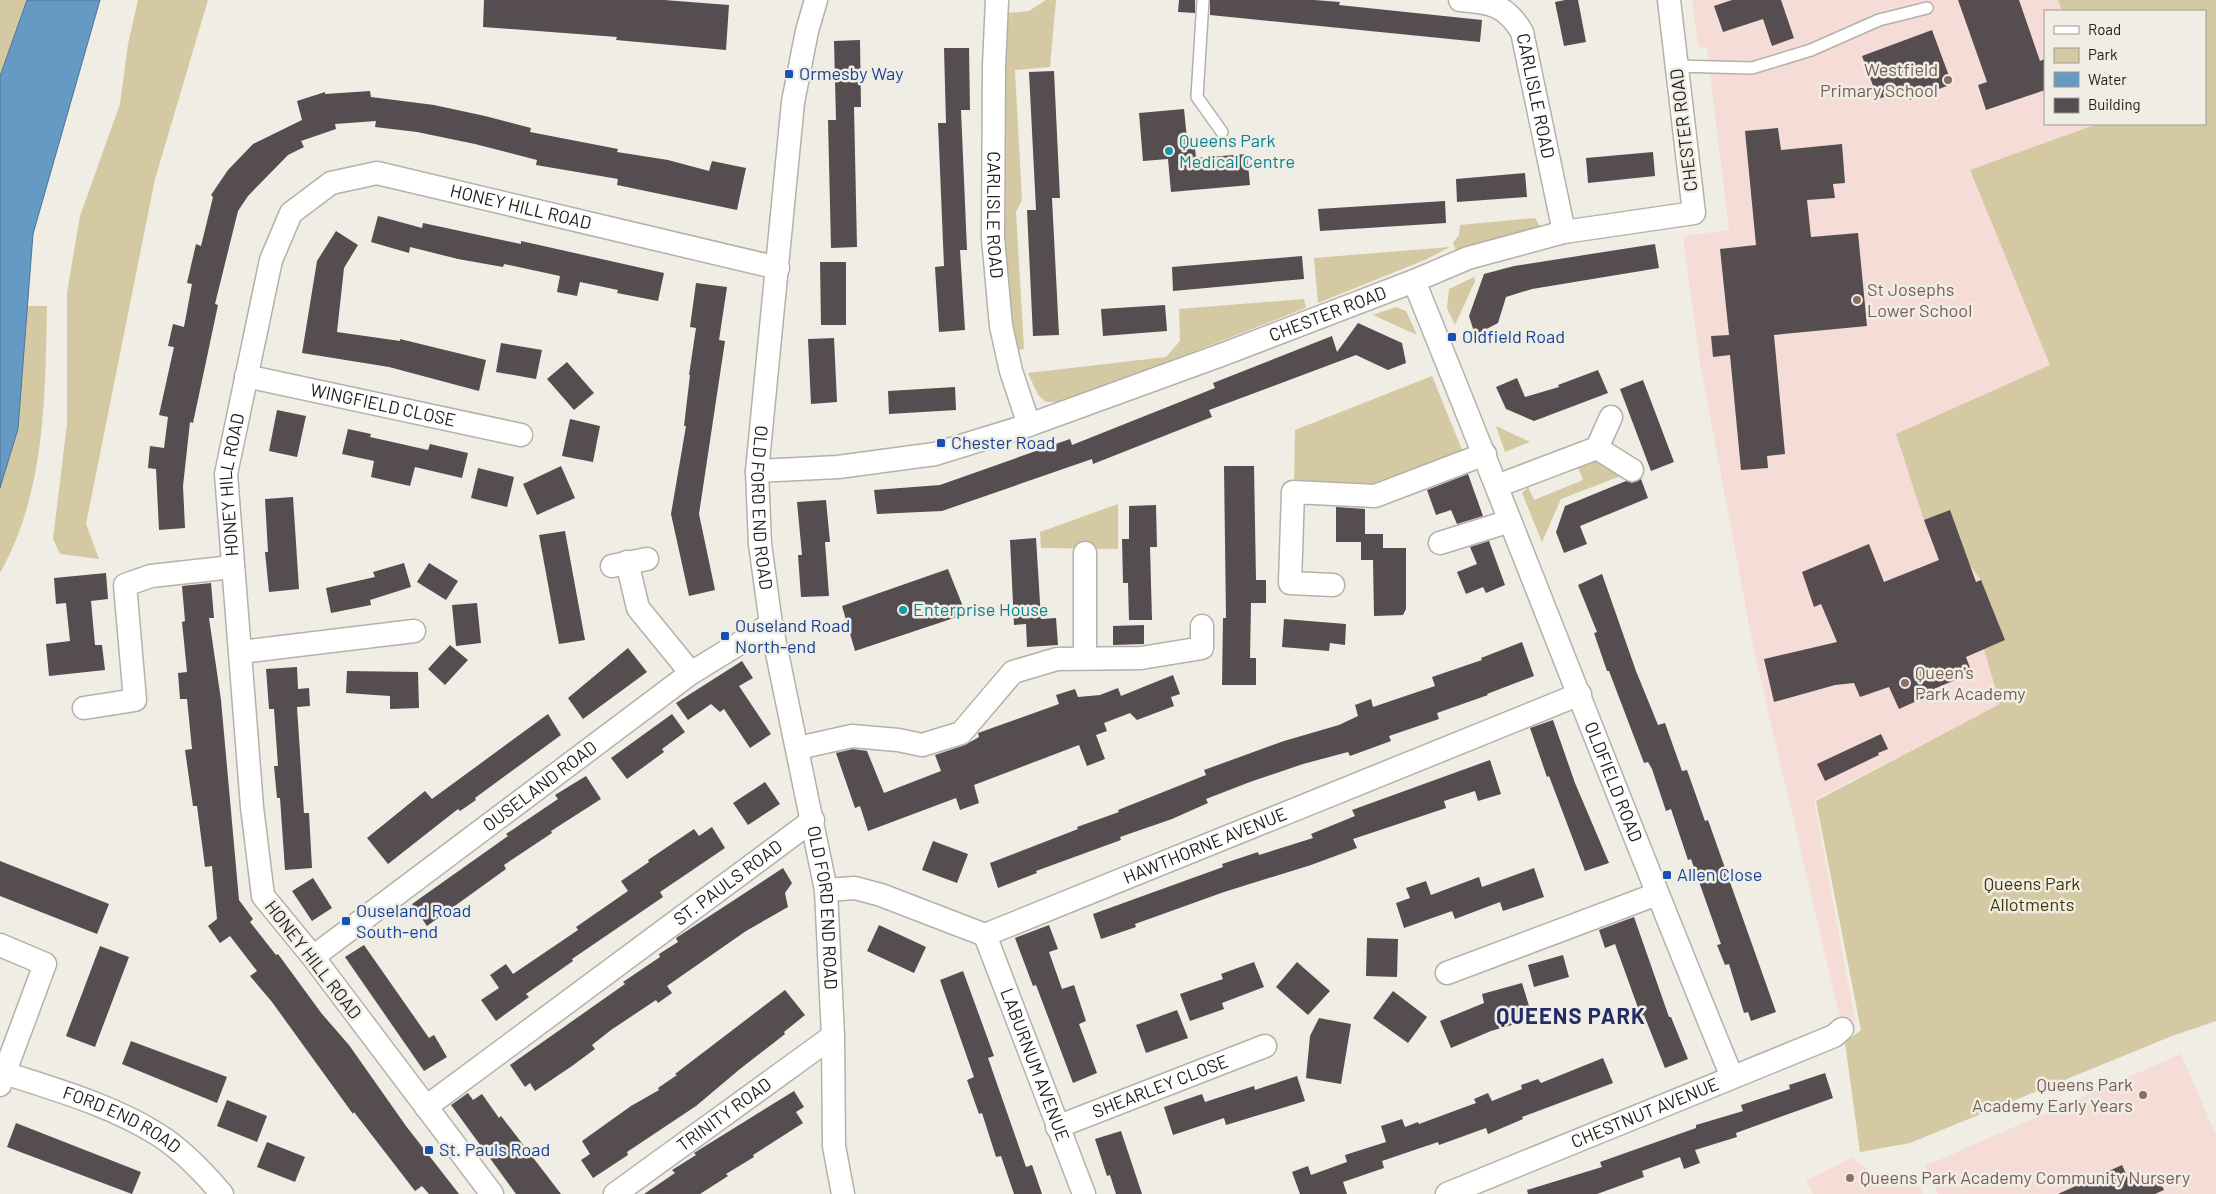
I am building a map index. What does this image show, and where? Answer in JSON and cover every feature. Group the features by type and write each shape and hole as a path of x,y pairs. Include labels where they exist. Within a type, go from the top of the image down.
{"street":[{"name":"OLD FORD END ROAD","path":"816,0 807,31 793,102 757,471 760,544 771,624 826,890 833,1036 834,1146 843,1194"},
{"name":"CARLISLE ROAD","path":"997,0 994,66 993,238 1001,326 1011,371 1029,425"},
{"name":"CARLISLE ROAD","path":"1460,0 1492,3 1514,17 1522,32 1564,232"},
{"name":"CHESTER ROAD","path":"757,471 838,467 935,454 1029,425 1414,281 1468,258 1564,232 1694,213 1669,0"},
{"name":"HONEY HILL ROAD","path":"492,1194 313,957 263,896 252,807 226,474 271,260 291,213 331,183 377,173 778,268"},
{"name":"OLDFIELD ROAD","path":"1414,281 1580,694 1656,894 1732,1077"},
{"name":"WINGFIELD CLOSE","path":"246,376 521,435"},
{"path":"1497,486 1597,448 1611,417"},
{"path":"1597,448 1632,470"},
{"path":"1333,585 1290,583 1293,492 1375,496 1485,454"},
{"path":"1440,543 1510,521"},
{"path":"1085,658 1086,552"},
{"path":"629,562 638,608 691,673"},
{"path":"84,708 135,700 125,585 151,576 232,566"},
{"name":"OUSELAND ROAD","path":"313,957 691,673 771,624"},
{"path":"798,748 852,736 898,740 922,745 960,733 1014,672 1057,659 1141,658 1202,648 1202,626"},
{"path":"241,652 414,631"},
{"name":"HAWTHORNE AVENUE","path":"985,935 1580,694"},
{"name":"ST. PAULS ROAD","path":"426,1107 813,820"},
{"path":"826,890 855,888 881,895 985,935"},
{"path":"1447,972 1656,894"},
{"name":"LABURNUM AVENUE","path":"985,935 1084,1194"},
{"path":"0,945 44,964 2,1079"},
{"name":"CHESTNUT AVENUE","path":"1447,1194 1834,1036 1842,1029"},
{"name":"TRINITY ROAD","path":"615,1194 833,1036"},
{"name":"SHEARLEY CLOSE","path":"1057,1127 1265,1046"},
{"name":"FORD END ROAD","path":"2,1079 109,1108 158,1135 209,1179 222,1194"}],"lane":[{"path":"1203,0 1197,97 1222,132"},
{"path":"1676,66 1752,68 1811,50 1879,20 1927,8"}],"shaded area":[{"path":"1692,0 2058,0 2062,10 2044,10 2044,125 2094,125 1970,170 2051,365 2001,704 1814,800 1855,1021 1842,1036 1840,1018 1754,651 1700,363 1683,236 1729,230 1707,48 1698,47"},
{"name":"Queens Park Academy Early Years","path":"2181,1054 2216,1135 2216,1194 1938,1194 1925,1166"},
{"name":"Queens Park Academy Community Nursery","path":"1852,1158 1875,1174 1896,1180 1914,1175 1923,1194 1813,1194 1806,1181"}],"green space":[{"path":"0,0 27,0 0,76"},
{"path":"138,0 208,0 155,179 86,524 99,559 60,554 53,539 67,424 67,293 80,216 120,104 128,44"},
{"path":"1046,0 1056,0 1050,67 1015,70 1022,200 1016,212 1024,349 1018,350 1007,306 999,200 1008,13 1029,11"},
{"name":"Queens Park Allotments","path":"2058,0 2216,0 2216,1021 2172,1036 1910,1143 1860,1152 1845,1043 1861,1030 1816,801 2000,704 1984,649 2005,640 1981,580 1969,564 1924,520 1896,434 2050,365 1970,170 2094,125 2206,125 2206,10 2062,10"},
{"path":"1535,218 1541,228 1456,251 1453,243 1459,235 1460,225"},
{"path":"1450,247 1427,259 1318,303 1314,258"},
{"path":"1474,277 1475,281 1455,325 1447,308 1449,289"},
{"path":"1304,299 1306,308 1064,402 1046,402 1038,395 1028,373 1166,357 1180,341 1179,309"},
{"path":"27,306 47,306 45,375 40,443 35,476 26,509 15,542 0,573 0,488 18,429"},
{"path":"1396,307 1406,311 1417,335 1373,315"},
{"path":"1432,376 1465,457 1376,489 1294,482 1295,430"},
{"path":"1496,426 1530,442 1505,452"},
{"path":"1596,460 1623,475 1561,499 1542,542 1522,493 1528,487 1534,500 1583,480 1578,467"},
{"path":"1118,504 1118,549 1041,548 1040,532"}],"water":[{"path":"27,0 100,0 33,234 18,429 0,488 0,76"}],"building":[{"path":"484,0 664,0 729,5 726,50 616,40 617,37 483,27"},
{"path":"1179,0 1195,0 1195,13 1178,12"},
{"path":"1210,0 1314,0 1340,2 1339,5 1482,20 1480,42 1210,15"},
{"path":"1578,0 1586,42 1564,46 1555,2"},
{"path":"1732,0 1781,0 1794,38 1772,46 1763,19 1723,32 1714,6"},
{"path":"1958,0 2019,0 2040,61 2044,59 2044,90 1986,110 1978,85 1987,82"},
{"path":"1932,30 1952,84 1910,100 1906,89 1878,99 1862,56"},
{"path":"860,40 861,107 854,107 857,247 831,248 828,120 836,120 834,41"},
{"path":"944,48 969,48 970,110 961,110 967,250 960,250 965,330 939,332 935,267 944,266 938,123 946,123"},
{"path":"1054,71 1060,198 1052,198 1059,335 1033,336 1027,210 1036,210 1029,72"},
{"path":"370,91 371,97 434,105 485,116 531,128 530,132 618,149 617,152 668,160 709,171 712,161 746,168 737,210 617,185 618,179 536,165 537,160 475,144 417,132 375,127 376,121 335,124 336,129 301,141 304,147 288,155 248,196 238,211 215,304 218,305 193,423 190,422 183,486 185,528 159,530 156,469 148,468 150,446 164,448 168,417 159,415 174,347 168,346 173,324 184,327 192,284 187,283 196,244 201,246 213,197 211,195 228,170 253,144 302,120 297,101 325,92 325,94"},
{"name":"Queens Park Medical Centre","path":"1184,109 1188,149 1195,148 1196,158 1247,154 1250,185 1171,192 1168,159 1143,161 1139,113"},
{"path":"1778,128 1781,150 1842,144 1845,183 1833,184 1835,198 1807,200 1811,237 1858,233 1867,326 1774,335 1785,454 1767,456 1768,468 1741,470 1730,355 1713,357 1711,336 1729,335 1720,249 1756,245 1745,131"},
{"path":"1653,152 1655,176 1588,183 1586,158"},
{"path":"1525,173 1527,197 1457,202 1456,179"},
{"path":"1445,201 1446,223 1320,231 1318,209"},
{"path":"378,216 422,228 423,223 521,244 521,241 664,273 658,301 617,293 618,290 580,282 577,296 557,292 560,276 504,264 503,267 458,259 410,247 409,253 371,242"},
{"path":"336,231 358,245 344,268 337,332 400,341 400,339 486,360 479,391 389,367 302,353 317,261"},
{"path":"1655,244 1659,268 1532,289 1506,297 1498,323 1475,335 1469,316 1484,274 1514,266"},
{"path":"1302,256 1304,279 1173,291 1172,267"},
{"path":"820,262 846,262 846,325 821,325"},
{"path":"696,283 727,287 719,340 725,341 699,514 715,590 689,596 671,514 686,426 684,426 689,375 696,328 690,327"},
{"path":"1165,305 1167,331 1103,336 1101,309"},
{"path":"1358,323 1402,343 1406,363 1388,370 1356,355 1209,410 1212,417 1093,464 1092,459 942,511 877,514 874,490 940,485 1070,439 1072,445 1215,388 1213,383 1332,336 1337,352"},
{"path":"834,338 837,402 811,404 808,339"},
{"path":"501,343 542,350 536,379 496,372"},
{"path":"567,362 594,393 574,410 547,379"},
{"path":"1598,370 1608,393 1534,421 1506,409 1496,387 1517,378 1525,397 1559,387 1558,385"},
{"path":"1643,380 1674,462 1651,471 1620,389"},
{"path":"955,387 956,410 889,414 888,391"},
{"path":"277,410 306,416 297,457 269,451"},
{"path":"570,419 600,426 593,462 562,456"},
{"path":"348,429 371,434 370,437 428,450 430,444 468,453 462,478 415,467 410,486 371,477 374,461 342,454"},
{"path":"561,466 575,498 537,515 523,484"},
{"path":"1224,466 1254,466 1256,580 1266,580 1266,603 1251,603 1250,658 1256,658 1256,685 1222,685 1223,618 1226,618"},
{"path":"478,468 514,477 507,507 471,498"},
{"path":"1468,474 1483,516 1457,524 1451,510 1436,515 1427,490"},
{"path":"1641,479 1648,498 1580,526 1587,544 1564,553 1556,532 1565,506 1626,481 1632,483"},
{"path":"293,497 299,589 269,592 265,552 268,552 265,499"},
{"path":"826,500 830,542 825,542 829,596 801,597 798,555 802,555 797,502"},
{"path":"1156,505 1157,547 1150,547 1152,620 1129,620 1128,583 1123,583 1122,539 1129,539 1129,506"},
{"path":"1336,507 1365,509 1365,534 1383,534 1383,548 1406,548 1406,609 1403,615 1374,616 1373,560 1361,560 1361,542 1336,542"},
{"path":"1950,510 1976,582 1981,580 2005,640 1966,657 1972,673 1929,691 1930,695 1899,709 1889,687 1860,697 1854,683 1835,685 1774,702 1764,659 1837,642 1821,604 1814,607 1802,572 1869,544 1884,582 1939,560 1924,520"},
{"path":"565,531 585,640 559,644 539,535"},
{"path":"1036,538 1041,619 1056,618 1058,645 1027,647 1026,624 1014,625 1010,540"},
{"path":"1489,541 1505,585 1486,593 1483,587 1466,594 1457,572 1477,564 1470,547"},
{"path":"404,563 411,587 370,600 371,605 331,613 326,588 375,577 373,572"},
{"path":"429,563 458,581 446,600 417,582"},
{"name":"Enterprise House","path":"948,569 966,614 855,651 842,606"},
{"path":"106,573 108,599 91,601 95,645 102,645 105,670 49,676 46,644 70,641 66,603 56,604 54,578"},
{"path":"1602,574 1636,671 1658,725 1665,723 1682,771 1687,770 1705,821 1708,820 1776,1012 1751,1021 1748,1012 1744,1013 1729,964 1725,965 1717,945 1721,944 1691,859 1688,860 1671,809 1666,811 1652,769 1648,762 1644,763 1609,671 1607,671 1594,633 1597,632 1578,585"},
{"path":"211,583 214,618 209,618 221,700 239,900 253,919 250,922 276,955 278,954 322,1014 349,1045 406,1126 459,1194 429,1194 422,1186 415,1191 354,1112 353,1114 272,1002 250,976 257,971 230,936 220,943 208,926 217,919 212,866 205,867 197,806 193,806 185,750 192,749 187,699 180,699 178,673 187,672 182,622 185,621 182,586"},
{"path":"477,603 481,643 456,646 452,605"},
{"path":"1284,619 1346,624 1345,645 1330,643 1329,651 1282,647"},
{"path":"1144,625 1144,644 1113,645 1113,626"},
{"path":"1522,642 1534,676 1437,713 1439,719 1389,736 1391,741 1350,756 1348,752 1303,764 1250,782 1206,799 1208,803 1172,819 1120,837 1121,840 1036,871 1037,873 998,888 990,863 1078,829 1077,827 1119,812 1118,810 1206,775 1204,770 1284,741 1339,725 1358,716 1355,705 1371,699 1373,707 1435,686 1432,677 1482,660 1481,658"},
{"path":"450,645 468,660 445,685 428,669"},
{"path":"628,648 647,672 583,719 568,698"},
{"path":"742,661 753,678 739,686 771,734 750,748 724,709 720,712 711,704 688,720 676,703"},
{"path":"297,667 298,689 309,688 310,706 297,707 304,813 309,813 312,868 285,870 280,798 277,798 274,766 278,766 274,709 269,709 266,669"},
{"path":"347,671 418,672 419,708 390,709 390,696 346,693"},
{"path":"1173,675 1180,694 1171,697 1174,706 1137,720 1130,713 1104,723 1107,731 1096,735 1105,759 1087,766 1079,745 974,785 979,803 960,810 956,798 868,831 860,806 855,808 836,753 853,749 867,751 884,793 941,771 935,755 965,745 979,737 978,733 1059,704 1056,695 1075,689 1078,697 1100,695 1118,688 1121,696"},
{"path":"548,714 561,735 475,798 476,800 460,811 458,809 388,864 367,838 425,791 432,799"},
{"path":"672,714 685,732 662,749 664,752 627,779 611,758"},
{"path":"1553,720 1575,783 1609,863 1585,871 1549,776 1547,777 1530,728"},
{"path":"1881,734 1888,749 1825,781 1817,764"},
{"path":"1490,760 1501,794 1478,801 1475,791 1444,801 1446,808 1353,839 1357,848 1311,865 1224,892 1135,924 1136,927 1101,939 1093,914 1223,867 1222,864 1258,852 1259,855 1313,838 1311,834 1355,816 1352,810"},
{"path":"586,776 601,799 551,831 552,833 504,865 506,869 427,926 412,904 508,836 506,834 558,799 555,795"},
{"path":"765,782 780,804 748,825 733,803"},
{"path":"712,827 725,848 660,892 663,897 572,959 573,961 526,994 529,997 496,1021 481,1000 499,988 490,975 506,964 513,974 578,930 576,927 628,891 621,881 649,862 648,860 694,829 699,836"},
{"path":"933,841 968,854 957,883 922,870"},
{"path":"0,861 109,904 97,934 0,896"},
{"path":"783,868 792,883 785,893 788,907 746,931 667,986 672,993 658,1003 656,1000 611,1030 592,1045 595,1049 572,1066 535,1091 530,1083 525,1087 510,1065 625,984 623,982 660,957 659,954 678,942 676,938"},
{"path":"1534,868 1544,897 1503,911 1500,902 1455,919 1452,911 1404,928 1396,903 1410,898 1406,888 1426,881 1431,895 1479,877 1482,887"},
{"path":"313,878 332,908 312,921 292,891"},
{"path":"1634,917 1669,1017 1671,1017 1688,1059 1665,1068 1644,1015 1641,1016 1615,944 1605,948 1599,930"},
{"path":"879,925 926,947 914,973 867,951"},
{"path":"1049,925 1058,949 1049,952 1062,989 1074,985 1086,1021 1079,1024 1097,1073 1073,1083 1036,985 1033,986 1015,938"},
{"path":"1367,938 1398,939 1397,977 1366,976"},
{"path":"364,945 429,1038 434,1035 447,1057 424,1071 345,957"},
{"path":"100,946 129,957 95,1047 66,1036"},
{"path":"1563,955 1569,977 1534,987 1528,965"},
{"path":"1254,962 1264,987 1222,1003 1224,1009 1190,1021 1180,994 1223,979 1221,974"},
{"path":"1297,962 1330,991 1308,1015 1276,987"},
{"path":"963,971 994,1056 988,1058 1026,1167 1032,1165 1042,1194 1014,1194 1001,1156 996,1157 982,1113 979,1114 967,1080 974,1077 940,980"},
{"path":"1522,983 1533,1019 1491,1031 1451,1048 1440,1021 1484,1003 1482,994"},
{"path":"785,990 805,1015 784,1032 785,1034 696,1106 627,1152 628,1155 593,1178 581,1160 590,1154 582,1141 631,1106 659,1090 658,1088 677,1075 675,1074"},
{"path":"1393,991 1427,1017 1408,1043 1373,1018"},
{"path":"1177,1010 1188,1038 1146,1053 1136,1025"},
{"path":"1319,1018 1351,1024 1341,1084 1306,1078 1310,1036"},
{"path":"131,1041 227,1077 217,1103 122,1064"},
{"path":"1603,1058 1613,1083 1522,1117 1523,1119 1488,1134 1486,1128 1439,1145 1438,1142 1382,1161 1384,1168 1343,1182 1347,1194 1300,1194 1292,1172 1308,1166 1311,1175 1347,1162 1345,1155 1386,1142 1381,1126 1402,1119 1405,1127 1418,1122 1419,1124 1476,1103 1474,1099 1488,1093 1492,1101 1522,1089 1521,1085 1538,1079 1541,1083"},
{"path":"1825,1073 1833,1098 1736,1133 1737,1137 1695,1150 1700,1163 1684,1169 1680,1157 1642,1171 1644,1177 1597,1194 1528,1194 1527,1190 1602,1167 1600,1162 1696,1128 1696,1125 1743,1111 1741,1105 1790,1089 1789,1085"},
{"path":"1297,1076 1305,1101 1226,1125 1224,1118 1173,1135 1164,1107 1202,1094 1205,1102 1254,1086 1255,1090"},
{"path":"794,1091 804,1107 796,1112 803,1123 726,1174 728,1176 700,1194 644,1194 675,1173 672,1170 696,1155 694,1153"},
{"path":"468,1093 473,1100 482,1094 499,1118 501,1116 561,1194 516,1194 451,1105"},
{"path":"227,1100 267,1116 257,1142 217,1126"},
{"path":"16,1123 141,1172 132,1194 7,1147"},
{"path":"1121,1131 1142,1194 1116,1194 1110,1175 1107,1176 1095,1139"},
{"path":"267,1142 305,1157 295,1182 257,1167"},
{"path":"2122,1165 2131,1185 2156,1173 2164,1190 2155,1194 2058,1194"}],"place":[{"name":"Ormesby Way","path":"789,74"},
{"name":"Westfield Primary School","path":"1948,80"},
{"name":"Queens Park Medical Centre","path":"1169,151"},
{"name":"St Josephs Lower School","path":"1857,300"},
{"name":"Oldfield Road","path":"1452,337"},
{"name":"Chester Road","path":"941,443"},
{"name":"Enterprise House","path":"903,610"},
{"name":"Ouseland Road North-end","path":"725,636"},
{"name":"Queen's Park Academy","path":"1905,683"},
{"name":"Allen Close","path":"1667,875"},
{"name":"Ouseland Road South-end","path":"346,921"},
{"name":"Queens Park Academy Early Years","path":"2143,1095"},
{"name":"St. Pauls Road","path":"429,1150"},
{"name":"Queens Park Academy Community Nursery","path":"1850,1178"}],"district":[{"name":"QUEENS PARK","path":"1571,1016"}]}
